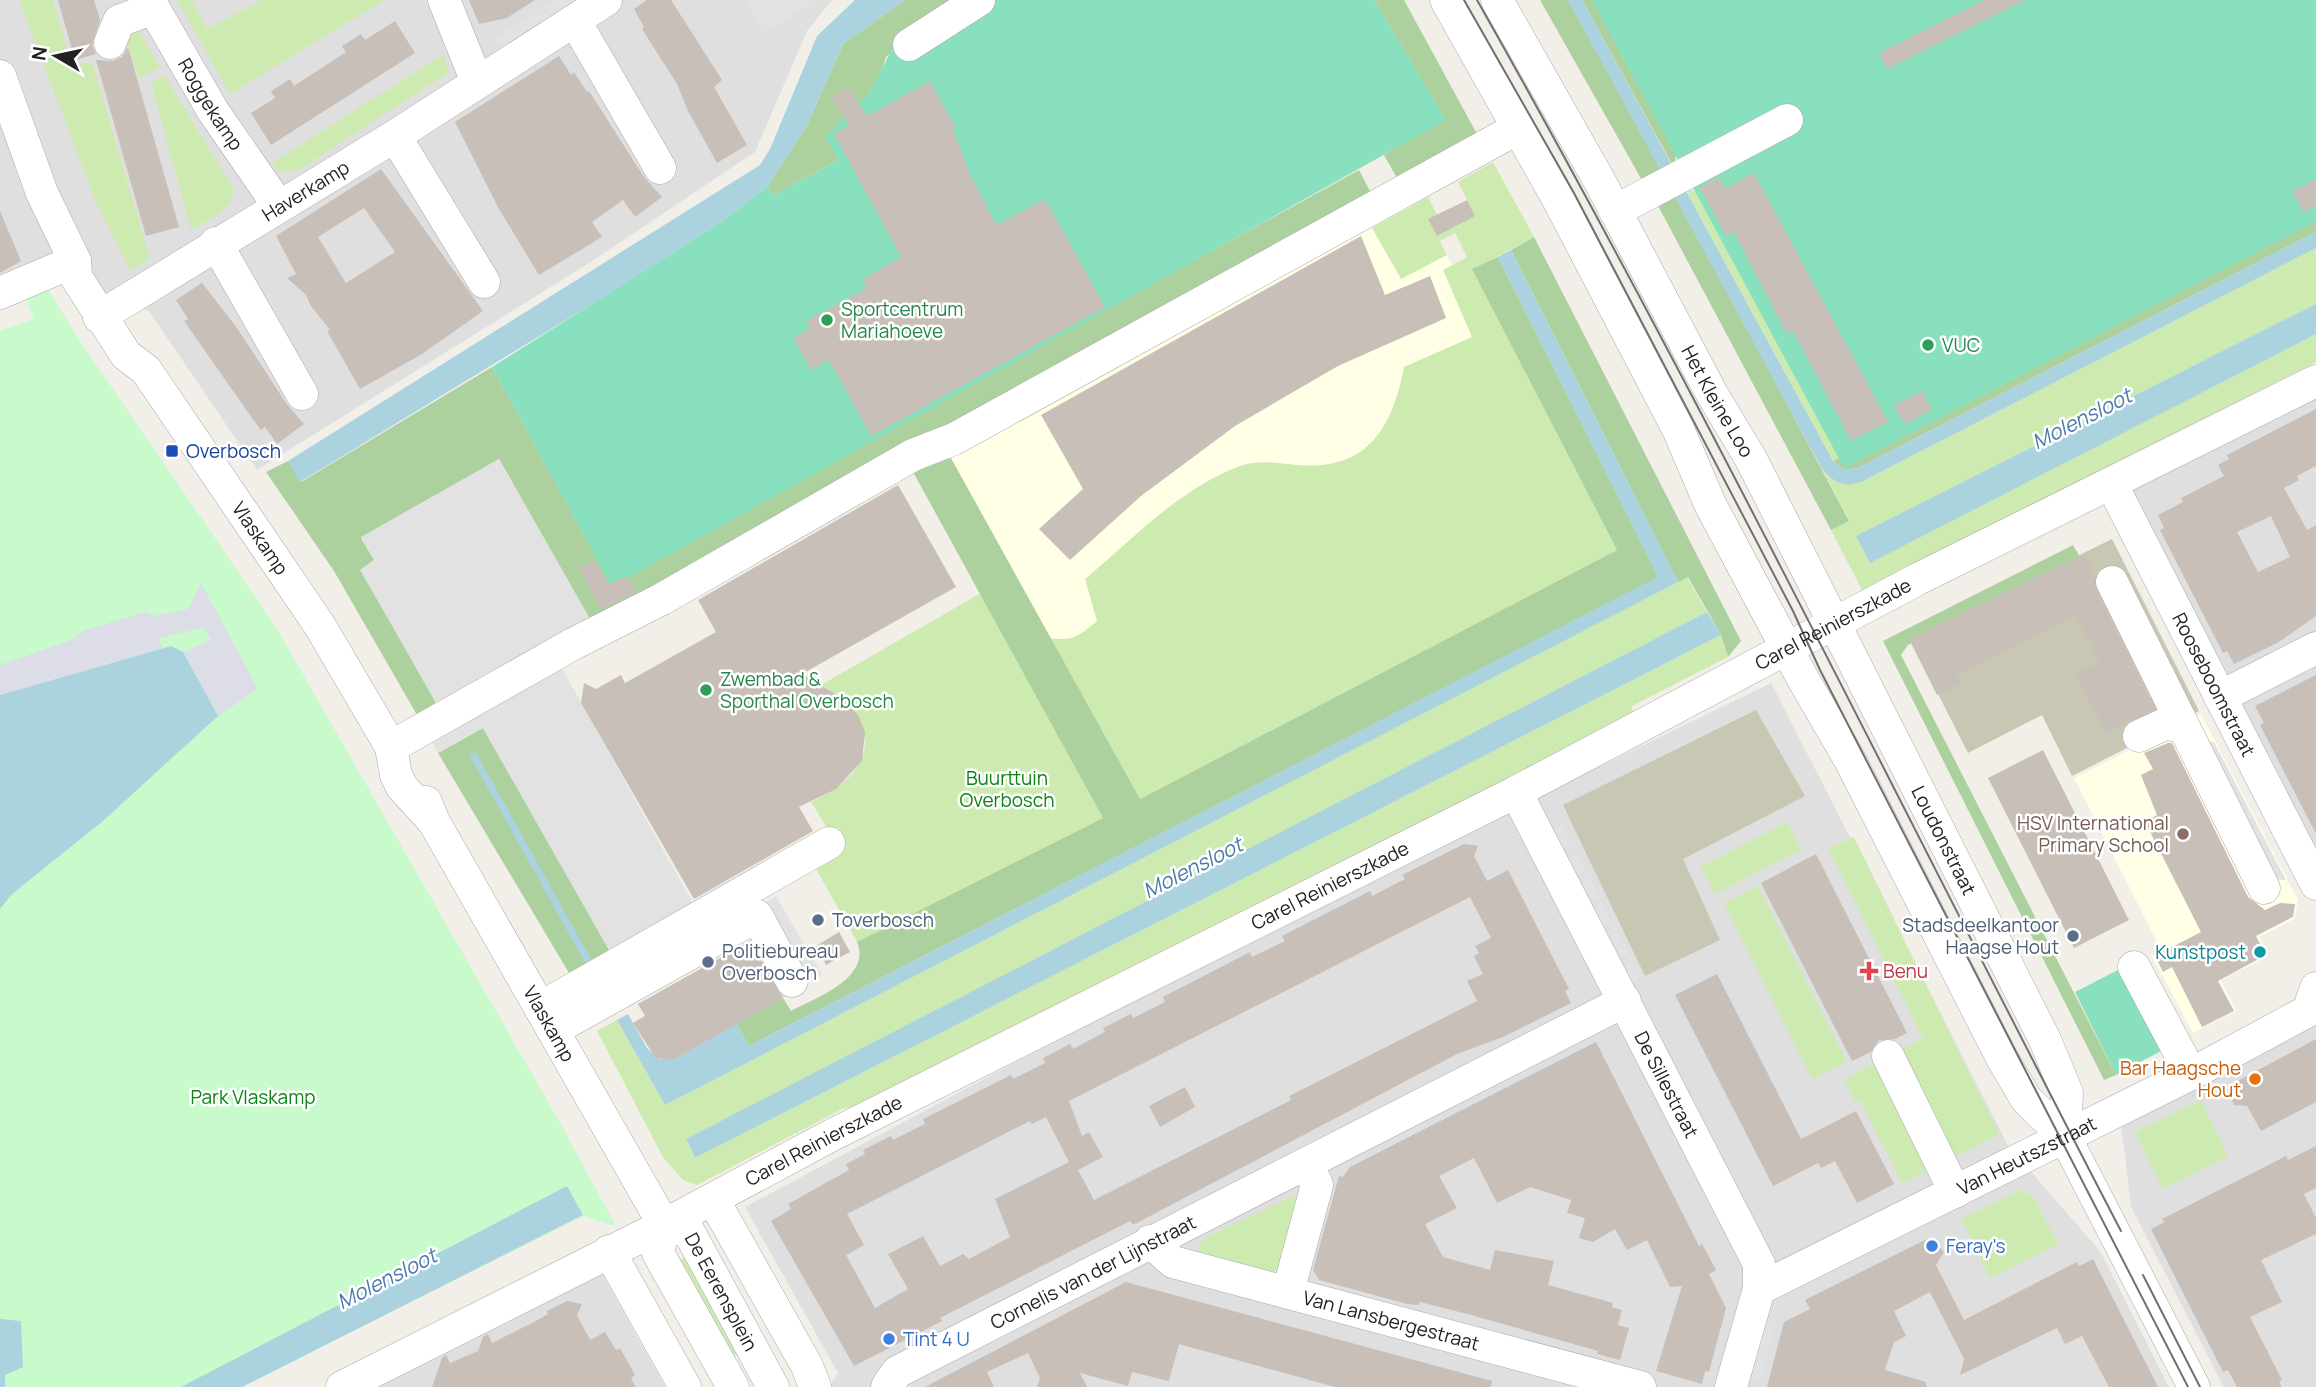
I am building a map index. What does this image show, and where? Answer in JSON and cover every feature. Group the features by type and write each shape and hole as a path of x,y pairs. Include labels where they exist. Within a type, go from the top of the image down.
{"street":[{"path":"444,0 477,82"},
{"name":"Haverkamp","path":"106,313 278,205 395,136 606,0"},
{"path":"909,45 979,0"},
{"path":"1446,0 1559,201 1671,416 1710,504 1786,648"},
{"name":"Het Kleine Loo","path":"1497,0 1599,180 1712,394 1751,459 1835,623"},
{"path":"110,43 119,21 151,4"},
{"name":"Roggekamp","path":"151,4 213,111 278,205"},
{"path":"575,21 660,168"},
{"name":"Vlaskamp","path":"1,81 42,193 75,261 93,272 106,313 139,344 146,370 320,626 391,747 396,775 408,795 434,822 664,1225"},
{"path":"1615,211 1787,120"},
{"path":"391,747 573,644 662,599 913,455 954,439 1518,128"},
{"path":"395,136 484,282"},
{"path":"1559,201 1599,180"},
{"path":"216,243 302,394"},
{"path":"0,293 75,261"},
{"name":"Carel Reinierszkade","path":"342,1387 664,1225 844,1129 1516,792 1786,648 2316,381"},
{"name":"Rooseboomstraat","path":"2112,485 2316,884"},
{"path":"2112,582 2177,731 2264,888"},
{"name":"Loudonstraat","path":"1835,623 2045,1040 2067,1093 2065,1138"},
{"name":"Loudonstraat","path":"1786,648 1850,760 2002,1058 2026,1098 2065,1138 2194,1387"},
{"path":"2177,731 2222,701 2316,648"},
{"path":"2139,736 2165,724 2177,731"},
{"name":"De Sillestraat","path":"1516,792 1759,1264 1759,1289 1731,1387"},
{"path":"547,1019 692,921 829,843"},
{"path":"547,1019 757,916 792,981"},
{"path":"2134,967 2191,1074"},
{"name":"Van Heutszstraat","path":"1759,1289 2065,1138 2308,1011 2316,988"},
{"name":"Cornelis van der Lijnstraat","path":"887,1387 897,1372 1625,1001"},
{"path":"1888,1056 1955,1192"},
{"path":"1288,1292 1317,1185 1307,1164"},
{"name":"De Eerensplein","path":"713,1199 807,1366 815,1387"},
{"name":"De Eerensplein","path":"733,1387 658,1253 664,1225 689,1232 774,1387"},
{"name":"Van Lansbergestraat","path":"1150,1241 1173,1262 1640,1387"},
{"path":"609,1251 685,1387"}],"shaded area":[{"path":"0,0 832,0 807,31 755,152 589,263 257,470 149,311 38,273 0,289"},
{"path":"554,0 588,0 504,53 495,38"},
{"path":"744,0 811,0 813,2 765,34"},
{"path":"1404,174 1452,265 1468,257 1617,550 1140,799 947,451"},
{"path":"2316,398 2316,848 2132,490"},
{"path":"499,459 591,621 560,665 700,916 617,964 483,728 438,753 417,715 436,702 360,570 374,560 361,537"},
{"path":"2112,539 2199,711 2072,776 2042,715 1968,753 1910,639"},
{"path":"201,583 258,689 218,716 183,652 211,640 203,628 159,638 163,648 0,695 0,665 74,639 82,631 145,612 154,616 188,609"},
{"path":"1771,683 2008,1145 2100,1251 2169,1387 829,1387 838,1373 745,1207 1027,1056 1504,813"},
{"path":"1756,710 1805,796 1683,859 1720,940 1645,976 1563,805"},
{"name":"HSV International Primary School","path":"2201,714 2298,900 2294,919 2259,937 2268,956 2221,980 2236,1011 2193,1033 2152,956 2161,950 2074,778"},
{"path":"2197,740 2214,742 2286,880 2263,878"},
{"path":"1562,826 1641,977 1627,984 1618,968 1630,962 1627,955 1614,961 1601,935 1613,929 1610,922 1597,928 1588,910 1600,903 1596,897 1585,903 1576,886 1588,879 1584,872 1573,878 1564,861 1576,854 1571,844 1559,850 1550,832"},
{"path":"776,896 822,975 783,998 738,918"},
{"path":"2316,1018 2316,1387 2224,1387 2131,1207 2121,1123"},
{"path":"600,1270 665,1387 370,1387"},
{"path":"1760,1317 1776,1321 1760,1380 1745,1376"}],"green space":[{"path":"19,0 53,0 72,66 92,62 150,259 130,270 95,200"},
{"path":"177,0 192,0 207,29 261,0 385,0 230,94"},
{"path":"905,0 960,0 886,57 880,75 869,93 849,114 838,160 773,196 768,186 807,125 843,44"},
{"name":"Sportcentrum Mariahoeve","path":"960,0 1374,0 1446,120 612,587 492,367 723,221 768,186 773,196 838,160 825,137 869,93 896,42"},
{"path":"1374,0 1404,0 1477,134 1397,178 1384,155 1445,119"},
{"path":"1540,0 1568,0 1663,171 1643,182"},
{"path":"1582,0 1608,0 1682,141 1673,166"},
{"name":"VUC","path":"1592,0 2316,0 2316,221 1844,468"},
{"path":"139,30 160,68 138,78 126,36"},
{"path":"444,54 448,73 300,169 287,172 277,170 272,163"},
{"path":"164,75 234,189 229,204 224,209 191,230 151,82"},
{"path":"1493,162 1534,237 1473,270 1617,550 1140,799 1050,638 1064,639 1075,636 1097,621 1085,579 1174,503 1214,478 1250,463 1321,465 1342,461 1358,453 1372,442 1383,427 1399,389 1404,367 1472,337 1443,270 1467,257 1455,233 1440,241 1447,255 1401,279 1372,228 1428,197 1437,215 1428,220 1475,216 1458,182"},
{"path":"1359,170 1371,193 591,621 499,459 361,538 374,560 361,570 436,703 417,715 334,571 266,472 288,461 301,482 492,367 612,586 730,516"},
{"path":"1684,187 1699,193 1851,453 1833,461"},
{"path":"1675,193 1849,521 1831,530 1656,202"},
{"path":"2316,206 2316,232 1858,468 1844,470 1833,461 1935,412"},
{"path":"1534,237 1741,641 1728,657 1721,635 1688,577 1678,582 1511,250"},
{"path":"2316,248 2316,304 1857,536 1870,562 2316,334 2316,362 1864,594 1831,530 1849,520 1822,469 1829,477 1863,481"},
{"path":"1498,257 1659,577 749,1046 736,1024 783,998 791,1011 839,985 856,966 859,955 857,942 1103,818 912,470 947,451 1140,799 1617,550 1472,269"},
{"name":"Park Vlaskamp","path":"43,281 78,338 276,627 563,1128 616,1226 583,1216 242,1387 0,1387 0,331 34,319 23,291"},
{"path":"2073,545 2080,557 1908,645 1901,655 2116,1075 2104,1080 1883,641"},
{"path":"1687,577 1707,612 686,1140 695,1158 1721,635 1728,657 1632,706 1633,718 869,1105 844,1108 697,1185 683,1180 664,1159 597,1031 617,1020 665,1105"},
{"name":"Buurttuin Overbosch","path":"981,593 1103,818 857,942 814,865 837,844 811,802 833,790 860,762 865,747 863,731 856,715 842,700 821,685"},
{"path":"483,728 612,955 572,978 438,753"},
{"path":"1787,822 1801,850 1715,894 1701,867"},
{"path":"1854,837 1999,1134 1952,1158 1898,1051 1923,1038 1828,848"},
{"path":"1758,886 1847,1062 1812,1079 1724,904"},
{"path":"2118,970 2161,1051 2116,1075 2075,992"},
{"path":"1876,1063 1929,1170 1902,1183 1860,1100 1855,1102 1844,1079"},
{"path":"2201,1100 2228,1156 2163,1189 2136,1134 2139,1130"},
{"path":"2020,1190 2032,1195 2058,1244 1990,1278 1961,1219"},
{"path":"1293,1196 1298,1203 1281,1267 1270,1275 1202,1254 1198,1247 1203,1239"},
{"path":"692,1253 746,1349 726,1360 673,1264"}],"water":[{"path":"855,0 905,0 843,44 807,125 768,186 723,221 610,293 300,482 288,461 760,165 770,149 817,36"},
{"path":"1568,0 1582,0 1833,461 1844,470 1858,468 2316,232 2316,248 1863,481 1840,483 1822,469"},
{"path":"1511,250 1678,582 665,1105 617,1020 628,1014 647,1048 660,1059 677,1058 736,1024 749,1046 1658,577 1498,257"},
{"path":"2316,304 2316,334 1870,563 1856,536"},
{"path":"1707,612 1721,635 695,1158 686,1139"},
{"path":"171,646 183,652 218,716 103,821 12,894 0,909 0,695"},
{"path":"567,1186 583,1215 242,1387 181,1387"},
{"path":"0,1319 21,1321 23,1367 5,1375 5,1387 0,1387"}],"building":[{"path":"58,0 94,0 100,20 92,45 96,54 75,60"},
{"path":"469,0 535,0 507,18 479,24"},
{"path":"647,0 671,0 722,80 714,87 747,145 717,163 688,111 677,84 642,29 644,27 634,9"},
{"path":"1984,0 2025,0 1887,69 1879,53"},
{"path":"395,21 415,53 271,145 251,113 275,98 271,91 290,79 294,86 346,52 342,46 361,34 365,40"},
{"path":"128,47 179,227 146,236 96,60 113,61 122,57"},
{"path":"559,56 571,75 574,72 587,92 589,91 644,177 662,197 635,217 623,200 592,222 602,237 539,275 499,209 455,122"},
{"path":"930,81 955,127 953,131 969,172 996,225 1045,199 1105,307 871,436 829,360 811,370 793,338 811,328 806,321 867,288 862,280 901,257 834,134 849,125 831,97 847,87 867,116"},
{"path":"381,169 483,311 422,354 360,389 327,331 330,330 306,295 287,278 296,274 276,236","holes":["364,208 395,252 346,283 318,237"]},
{"path":"1754,173 1888,422 1851,441 1793,331 1787,334 1734,232 1726,236 1700,187 1719,177 1725,189"},
{"path":"2316,179 2316,206 2303,212 2292,191"},
{"path":"1467,200 1475,216 1437,236 1428,219"},
{"path":"0,211 21,261 0,273"},
{"path":"1361,236 1385,295 1430,276 1446,318 1338,366 1235,426 1141,496 1070,560 1039,529 1083,489 1041,415"},
{"path":"202,283 237,328 286,403 304,424 277,444 265,427 261,430 184,321 188,319 176,300"},
{"path":"1922,391 1932,410 1904,424 1894,405"},
{"path":"2316,409 2316,466 2297,476 2299,480 2284,488 2307,530 2316,525 2316,616 2279,642 2234,664 2227,651 2223,653 2160,530 2164,528 2158,515 2183,502 2181,498 2224,476 2218,465 2229,459 2227,455","holes":["2271,516 2290,557 2258,572 2237,532"]},
{"name":"Zwembad & Sporthal Overbosch","path":"898,485 956,587 802,674 837,695 858,715 865,732 862,761 836,789 799,807 813,831 694,899 581,703 584,683 596,689 621,675 625,683 716,632 698,600"},
{"path":"2084,554 2095,576 2096,590 2154,709 2106,733 2076,674 2100,662 2076,615 1957,675 1961,683 1937,695 1909,639"},
{"path":"595,560 609,585 625,576 635,592 601,609 579,569"},
{"path":"2316,675 2316,834 2260,725 2264,723 2255,706"},
{"path":"2172,743 2248,897 2265,910 2280,903 2295,904 2293,917 2256,936 2266,955 2218,981 2234,1011 2202,1027 2172,967 2163,972 2155,956 2201,932 2145,822 2157,815 2141,775 2153,769 2144,753"},
{"path":"2043,750 2129,920 2074,948 1988,778"},
{"path":"1464,844 1478,846 1474,856 1487,881 1508,870 1569,989 1565,991 1571,1003 1503,1037 1457,1054 1133,1225 1130,1221 940,1318 942,1321 854,1366 771,1221 791,1209 788,1204 849,1170 846,1164 865,1154 863,1150 891,1136 893,1140 925,1124 923,1119 1011,1075 1013,1079 1045,1063 1043,1058 1070,1044 1073,1049 1105,1032 1103,1028 1131,1014 1133,1018 1165,1002 1163,997 1250,952 1252,957 1285,941 1282,936 1370,891 1372,896 1405,879 1402,875","holes":["1470,897 1491,938 1475,946 1479,953 1474,956 1483,974 1467,981 1477,1001 1289,1096 1291,1100 1094,1200 1078,1170 1103,1157 1089,1132 1082,1136 1069,1101","1046,1117 1069,1162 995,1199 1010,1237 969,1259 963,1254 940,1266 923,1236 888,1254 908,1289 875,1308 846,1255 864,1245 847,1214 1030,1121 1032,1124"]},
{"path":"1816,854 1907,1033 1895,1039 1879,1040 1871,1052 1852,1061 1761,883"},
{"path":"839,932 850,952 826,965 816,946"},
{"path":"750,941 783,998 677,1058 666,1060 655,1057 633,1023 645,1016 638,1004"},
{"path":"1717,974 1801,1139 1856,1111 1894,1184 1857,1203 1835,1161 1821,1168 1818,1163 1773,1186 1675,995"},
{"path":"2316,1039 2316,1102 2261,1131 2247,1106 2234,1105 2229,1091 2232,1084"},
{"path":"1596,1042 1699,1246 1702,1244 1716,1270 1709,1274 1726,1308 1709,1372 1705,1371 1702,1384 1656,1371 1682,1286 1670,1287 1647,1240 1627,1250 1615,1229 1593,1242 1579,1238 1585,1218 1567,1213 1571,1200 1530,1187 1497,1203 1474,1158 1439,1176 1457,1208 1425,1224 1443,1257 1490,1270 1495,1250 1554,1261 1548,1285 1613,1303 1612,1307 1622,1310 1618,1325 1629,1328 1620,1360 1597,1354 1598,1351 1471,1315 1420,1302 1419,1305 1407,1304 1319,1280 1313,1270 1339,1176 1343,1177 1350,1167"},
{"path":"1185,1087 1195,1107 1160,1127 1149,1106"},
{"path":"2316,1146 2316,1188 2304,1194 2316,1218 2316,1234 2261,1260 2282,1302 2250,1317 2282,1380 2279,1382 2282,1387 2237,1387 2228,1370 2223,1372 2151,1229 2165,1222 2162,1219 2286,1156 2288,1160"},
{"path":"1927,1239 1934,1241 1944,1252 1936,1265 1964,1320 2077,1262 2079,1266 2093,1259 2158,1387 2109,1387 2082,1336 2065,1344 2057,1328 1960,1375 1964,1359 1930,1292 1894,1311 1906,1336 1894,1342 1885,1370 1926,1382 1926,1387 1767,1387 1784,1322 1810,1309 1805,1300"},
{"path":"1126,1282 1492,1381 1491,1387 1335,1387 1179,1344 1169,1381 1132,1372 1128,1386 1080,1373 1087,1387 1037,1387 1040,1378 1028,1353 987,1372 994,1387 925,1387"},
{"path":"567,1301 582,1304 577,1315 590,1340 605,1332 616,1350 620,1348 635,1375 631,1378 636,1387 432,1387 442,1358 446,1355 450,1363 478,1351 483,1337 488,1334 492,1343 536,1321 548,1314 547,1311"}],"waterway":[{"path":"474,756 587,959"}],"tram line":[{"path":"1464,0 1574,193 1793,611 1820,670 2188,1387"},
{"path":"1477,0 1725,458 2121,1231"},
{"path":"2143,1275 2200,1387"}],"place":[{"name":"Sportcentrum Mariahoeve","path":"827,320"},
{"name":"VUC","path":"1928,345"},
{"name":"Overbosch","path":"172,451"},
{"name":"Zwembad & Sporthal Overbosch","path":"706,690"},
{"name":"HSV International Primary School","path":"2183,834"},
{"name":"Toverbosch","path":"818,920"},
{"name":"Stadsdeelkantoor Haagse Hout","path":"2073,936"},
{"name":"Kunstpost","path":"2260,952"},
{"name":"Politiebureau Overbosch","path":"708,962"},
{"name":"Benu","path":"1869,971"},
{"name":"Bar Haagsche Hout","path":"2255,1079"},
{"name":"Feray's","path":"1932,1246"},
{"name":"Tint 4 U","path":"889,1339"}],"water label":[{"name":"Molensloot","path":"2082,419"},
{"name":"Molensloot","path":"1193,868"},
{"name":"Molensloot","path":"387,1279"}]}
